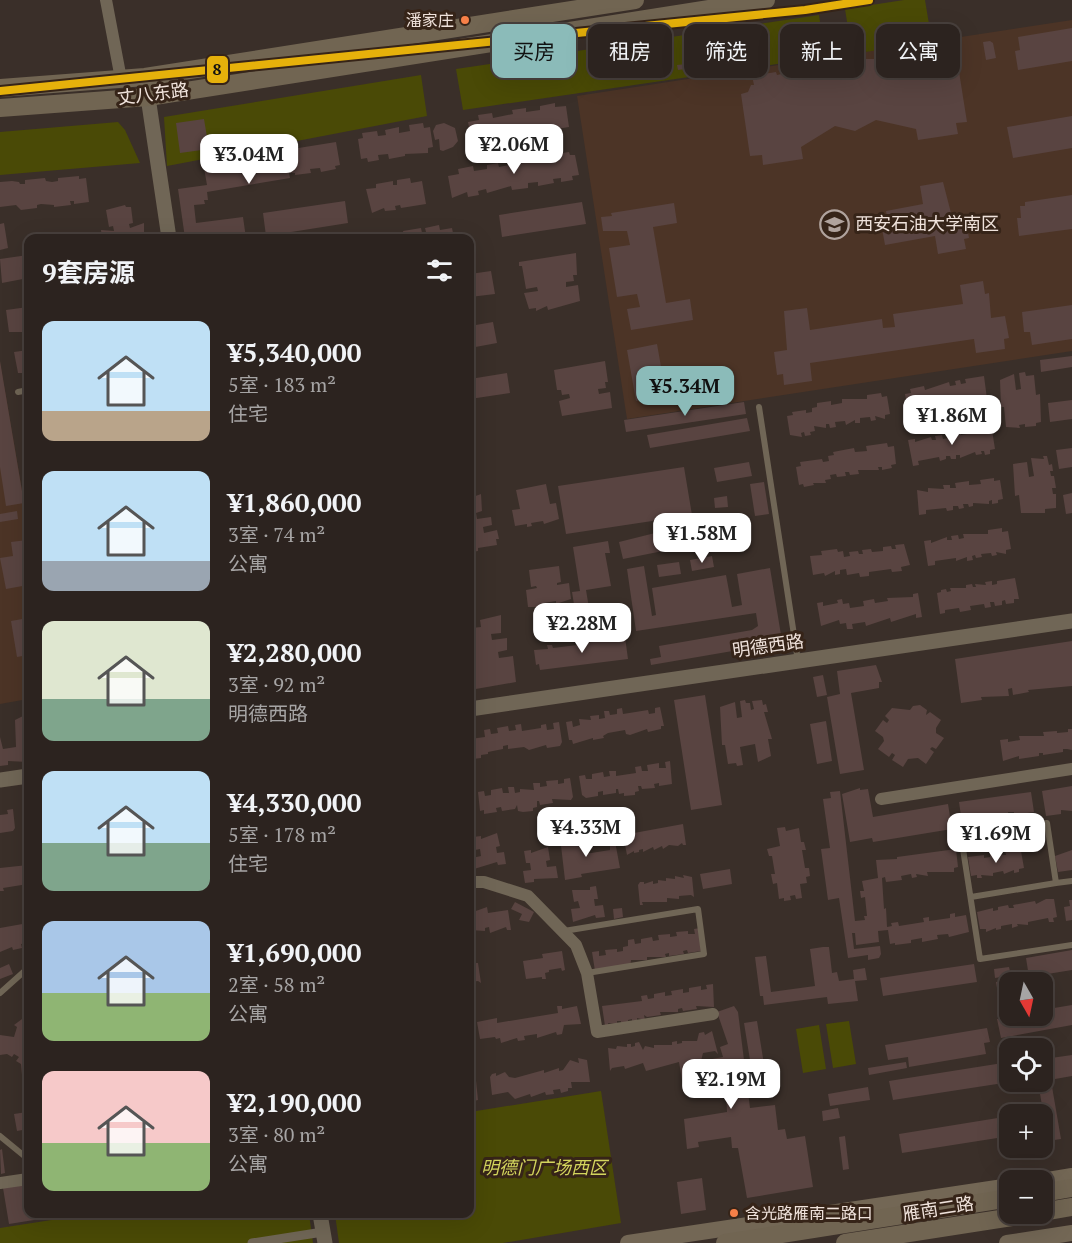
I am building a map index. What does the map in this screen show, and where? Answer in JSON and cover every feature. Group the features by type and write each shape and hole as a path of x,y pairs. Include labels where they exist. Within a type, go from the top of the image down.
{"main road":[{"name":"丈八东路","path":"0,88 145,77 634,0"},
{"name":"丈八东路","path":"0,108 148,96 766,0"},
{"path":"1053,1179 1072,1176"},
{"path":"628,1243 890,1202 918,1201 999,1188"},
{"path":"1053,1191 1072,1188"},
{"name":"雁南二路","path":"725,1243 999,1200"},
{"path":"1053,1210 1072,1207"},
{"name":"雁南二路","path":"845,1243 999,1219"},
{"path":"1007,1243 1072,1233"}],"street":[{"path":"106,0 121,79"},
{"path":"145,77 168,234"},
{"name":"明德西路","path":"474,708 1072,621"},
{"path":"881,799 1072,769"},
{"path":"0,780 24,777"},
{"path":"474,882 484,882 528,896 576,945 587,973 597,1032 713,1014"},
{"path":"0,1183 24,1180"},
{"path":"890,1202 891,1243"},
{"path":"890,1202 903,1243"},
{"path":"252,1243 324,1237 321,1218"}],"lane":[{"path":"18,392 24,391"},
{"path":"759,407 798,662"},
{"path":"1056,884 1047,823 961,836 980,958 1072,945"},
{"path":"971,897 1072,881"},
{"path":"564,931 698,909 704,954 587,973"},
{"path":"0,993 24,972"},
{"path":"0,1136 24,1156"}],"shaded area":[{"name":"西安石油大学南区","path":"1072,20 1072,351 627,419 577,96 694,78 768,78 768,67 780,65 780,78 864,78 864,52 876,50 876,78 960,78 960,37"},
{"path":"0,362 24,502 24,700 0,704"}],"green space":[{"path":"904,0 925,0 929,24 876,24 876,50 864,52 864,24 847,24 845,9"},
{"path":"819,15 820,24 780,24 780,64 768,65 768,24 758,24"},
{"path":"684,35 684,78 463,110 456,69 492,64 492,78 576,78 576,51 588,49 588,78 672,78 672,37"},
{"path":"421,75 427,116 167,166 164,117"},
{"path":"118,122 125,130 140,163 0,175 0,132"},
{"path":"849,1021 856,1064 833,1068 826,1024"},
{"path":"819,1025 826,1069 803,1073 796,1029"},
{"name":"明德门广场西区","path":"601,1091 621,1223 503,1243 339,1243 336,1218 474,1218 474,1111"},
{"path":"64,1218 310,1218 313,1243 0,1243 0,1228"}],"building":[{"path":"1072,28 1072,61 1018,70 1015,51 1020,50 1018,37"},
{"path":"983,42 993,43 996,58 986,60"},
{"path":"864,59 876,59 876,78 960,78 967,122 956,123 958,134 918,140 916,129 876,120 855,131 835,126 801,147 803,159 763,165 762,155 750,156 741,94 748,92 751,85 754,85 752,78 768,78 768,73 776,72 777,75 780,74 780,78 864,78"},
{"path":"684,64 684,69 678,70 677,65"},
{"path":"555,103 555,107 566,106 569,127 472,143 468,122 479,120 478,115 492,113 493,118 513,114 512,110 526,108 526,112 540,110 540,106"},
{"path":"1072,116 1072,148 1013,158 1007,127"},
{"path":"204,119 209,149 180,153 176,123"},
{"path":"423,123 424,128 430,127 433,147 428,148 428,153 405,154 405,156 389,159 388,154 378,155 379,160 368,162 367,158 361,159 358,139 363,138 362,133 377,131 378,136 386,135 385,130 399,127 399,133 410,131 409,125"},
{"path":"444,123 455,128 458,141 453,147 443,151 440,150 439,139 435,140 433,131 436,125"},
{"path":"336,142 340,165 335,166 336,169 321,172 320,168 310,169 311,173 295,175 295,173 289,173 290,178 207,192 208,200 204,200 205,204 194,205 196,223 243,217 245,234 184,234 178,189 207,185 204,168 286,154 286,150"},
{"path":"569,152 570,155 575,155 579,175 572,176 573,180 561,182 561,178 553,179 554,183 538,186 538,182 528,183 528,188 512,190 511,186 487,193 486,189 478,191 479,195 468,197 467,192 452,198 448,176 459,174 458,169 473,166 474,171 487,169 487,165 498,163 499,167 509,165 508,161 522,159 523,163 548,155 549,159 556,158 555,154"},
{"path":"79,176 79,179 86,178 89,202 74,204 74,201 70,201 71,205 54,207 54,205 41,204 37,205 37,208 21,210 16,205 0,207 0,182 12,181 25,184 25,180 45,178 46,181 52,182 58,181 58,178"},
{"path":"410,178 411,183 422,181 426,204 401,208 400,205 395,206 396,210 385,211 384,208 372,213 366,189 376,188 376,184 393,181 393,185 397,185 397,180"},
{"path":"943,182 951,213 947,214 948,219 965,216 969,238 964,239 966,249 938,254 935,236 885,245 881,223 888,222 886,211 923,204 920,186"},
{"path":"1072,195 1072,229 1019,236 1017,218 1021,218 1020,206 1025,206 1025,202"},
{"path":"345,201 348,223 266,234 263,213"},
{"path":"582,202 586,224 502,237 499,215"},
{"path":"674,203 677,223 653,227 666,303 690,299 693,320 631,330 627,309 640,307 637,294 617,297 609,248 630,245 627,231 603,231 601,217 612,216 611,213"},
{"path":"125,205 131,207 133,223 129,224 130,228 144,223 144,234 102,234 101,230 114,231 113,226 109,227 106,210"},
{"path":"4,223 8,248 0,250 0,224"},
{"path":"439,225 440,230 452,228 453,234 404,234 403,231 421,228 422,233 426,232 425,228"},
{"path":"576,253 577,275 573,275 574,281 566,282 566,287 578,285 580,301 548,310 547,306 536,311 536,308 529,309 524,293 538,291 537,287 526,289 522,266 519,266 519,262"},
{"path":"24,256 24,279 2,283 0,259"},
{"path":"491,271 495,294 474,297 474,273"},
{"path":"983,281 985,294 989,293 991,318 1005,316 1009,338 1004,339 1005,349 976,353 974,339 810,363 812,381 784,385 783,374 777,375 774,352 787,350 784,311 807,308 810,330 882,319 883,328 895,327 893,314 963,304 960,285"},
{"path":"1072,305 1072,339 1032,345 1030,332 1024,332 1022,312"},
{"path":"24,308 24,332 9,332 6,310"},
{"path":"493,322 497,343 474,347 474,325"},
{"path":"657,344 666,395 636,401 627,350"},
{"path":"24,351 24,376 23,373 18,373 14,352"},
{"path":"1072,356 1072,367 1041,372 1040,360"},
{"path":"0,361 24,503 6,506 0,467"},
{"path":"605,361 608,382 605,382 606,388 598,389 599,394 610,392 612,408 562,416 559,401 570,398 569,394 562,395 561,390 557,390 554,370"},
{"path":"1025,372 1026,376 1034,375 1036,395 1040,394 1041,422 1036,423 1036,426 1025,427 1025,424 1019,425 1020,428 1006,427 1004,407 1001,407 1000,380 1014,374 1016,390 1021,389 1019,373"},
{"path":"507,373 510,393 474,398 474,378"},
{"path":"984,376 987,399 982,400 983,403 971,401 972,405 964,406 963,402 953,404 954,408 947,409 947,405 939,410 938,406 929,408 929,411 919,410 919,414 914,414 913,410 908,411 905,394 911,393 910,389 924,386 925,390 949,382 950,386 956,385 955,381 960,380 961,384 966,383 965,379"},
{"path":"881,393 882,397 887,396 890,414 885,415 885,419 875,416 876,420 871,421 870,417 860,418 860,423 855,423 855,420 846,425 845,421 835,422 836,427 830,428 829,424 826,424 826,428 814,426 815,431 810,432 811,435 805,436 804,432 801,433 802,437 790,435 787,416 793,415 792,412 806,410 806,413 812,412 812,408 817,407 817,403 831,401 831,405 842,403 842,399 867,399 867,395"},
{"path":"1072,400 1072,419 1050,422 1048,403"},
{"path":"744,402 746,414 626,432 624,420"},
{"path":"747,418 750,431 650,448 647,435"},
{"path":"986,428 987,431 992,430 995,449 990,450 990,454 985,455 984,451 981,451 982,454 976,455 975,452 960,458 960,455 956,455 956,459 946,456 946,459 940,461 939,457 918,461 919,465 913,466 908,440 915,439 915,442 931,437 932,440 936,440 935,436 942,435 943,439 948,438 947,434 961,431 961,435 973,433 972,430"},
{"path":"887,443 888,447 894,446 896,464 891,465 892,468 882,470 882,467 878,467 879,470 858,470 859,474 850,475 849,472 845,472 846,476 830,475 831,479 825,480 826,483 813,483 814,485 804,487 803,484 799,485 796,467 801,466 800,462 822,459 823,462 829,461 828,456 834,455 833,452 854,448 855,452 867,451 866,446"},
{"path":"1072,448 1072,467 1059,469 1056,450"},
{"path":"1043,456 1047,456 1049,465 1052,464 1053,471 1050,471 1051,476 1054,476 1056,488 1052,488 1053,494 1056,494 1056,508 1045,509 1045,513 1021,513 1019,495 1015,496 1013,464 1027,462 1029,477 1034,476 1031,458 1044,459"},
{"path":"749,462 752,476 717,482 714,468"},
{"path":"684,467 692,515 566,534 558,486"},
{"path":"994,478 994,481 1000,480 1003,499 998,500 998,503 992,504 992,500 989,504 973,503 973,506 969,507 968,504 963,504 964,508 959,509 958,506 953,506 953,510 947,511 946,508 926,510 926,514 919,515 917,490 928,492 928,488 944,489 943,485 956,488 955,483 969,481 969,485 981,484 980,480"},
{"path":"764,482 769,514 755,516 750,484"},
{"path":"546,484 550,504 556,503 559,519 544,524 543,521 531,523 532,526 527,527 527,524 515,526 512,510 520,509 516,490"},
{"path":"1072,493 1072,513 1066,514 1063,495"},
{"path":"481,494 482,511 476,513 477,519 491,517 492,525 483,527 484,533 497,530 499,539 496,539 497,545 478,548 478,551 474,552 474,497"},
{"path":"727,496 728,507 715,508 714,498"},
{"path":"17,511 18,519 0,522 0,514"},
{"path":"1002,528 1002,532 1008,531 1011,549 1006,550 1006,554 996,552 997,555 992,556 991,553 981,554 982,557 976,558 975,555 972,556 973,560 967,561 967,557 956,561 956,558 935,561 935,565 928,566 924,541 931,540 931,543 947,537 947,540 952,540 951,536 958,535 959,539 964,538 963,534 988,534 988,530"},
{"path":"659,532 663,551 623,559 619,542"},
{"path":"24,540 24,586 6,589 0,558 13,556 11,542"},
{"path":"608,541 610,553 605,553 611,586 586,590 591,620 627,614 629,627 579,636 572,592 580,591 573,547"},
{"path":"904,544 910,565 901,567 902,571 892,572 891,569 869,572 869,576 860,577 859,573 847,575 846,569 840,570 840,574 835,575 835,571 825,576 824,573 813,575 810,556 822,555 821,551 837,549 838,552 843,551 844,557 850,556 849,552 858,551 859,554 863,554 862,550 883,551 883,547 891,546 892,549 896,549 895,545"},
{"path":"712,556 714,567 692,571 690,560"},
{"path":"679,562 681,574 659,577 657,565"},
{"path":"559,566 561,582 557,585 569,583 571,599 556,604 556,601 544,603 545,607 528,607 526,590 537,588 536,586 531,587 529,570"},
{"path":"644,566 652,616 656,615 652,588 726,575 732,607 742,605 737,574 770,568 781,635 773,647 756,650 756,647 651,665 650,659 661,657 659,646 752,630 758,626 756,613 636,631 627,569"},
{"path":"1015,578 1019,599 1014,599 1014,603 1006,604 1005,600 1002,601 1002,605 995,606 994,602 990,602 991,607 985,608 984,604 970,606 971,610 960,612 959,608 945,610 945,613 940,614 937,593 941,590 946,589 947,592 951,591 950,588 966,588 966,585 972,584 976,587 975,584 986,585 985,582 992,581 992,585 997,584 997,581"},
{"path":"918,593 922,617 916,618 916,614 891,622 890,618 866,626 865,622 852,624 853,629 847,629 846,623 840,624 839,620 821,626 817,603 823,602 823,606 838,603 837,600 842,599 843,604 849,603 850,608 864,606 863,601 874,599 875,603 888,601 887,598 913,597 913,594"},
{"path":"501,615 501,633 491,634 492,640 507,638 507,650 498,652 499,658 513,656 516,682 474,689 474,628 481,627 480,620"},
{"path":"24,619 24,656 17,657 11,621"},
{"path":"611,636 612,639 625,637 628,659 540,670 539,664 536,665 534,650 548,649 547,645 552,645 553,648 577,645 576,641 582,640 582,643 606,640 606,637"},
{"path":"1072,641 1072,686 1028,690 1029,692 1013,695 1012,688 1008,689 1009,696 981,697 982,700 961,703 955,659"},
{"path":"876,665 882,682 879,682 879,688 851,693 864,770 840,774 827,697 840,694 837,671"},
{"path":"823,675 827,695 817,697 813,677"},
{"path":"705,695 722,805 691,810 674,700"},
{"path":"745,700 746,703 750,703 751,710 754,709 752,701 762,700 763,705 766,704 768,712 764,712 772,739 768,739 771,756 758,762 755,744 740,747 743,765 737,766 736,763 728,764 725,745 722,745 720,707 735,702 737,718 742,717 740,701"},
{"path":"920,705 927,710 926,715 930,712 941,720 936,733 944,738 936,749 932,747 930,749 934,752 926,764 918,758 908,759 903,767 892,760 895,755 892,753 889,757 878,749 884,741 883,737 875,731 883,720 887,723 889,720 885,716 892,708 910,710 913,706"},
{"path":"660,707 664,726 661,726 661,729 648,732 647,729 630,735 626,734 625,730 608,733 603,736 604,738 593,740 593,738 573,744 572,740 569,740 566,722 572,721 573,727 580,725 579,719 591,720 590,716 599,715 599,719 605,718 604,711 609,711 610,715 617,714 617,709 622,708 623,714 648,710 649,714 655,713 655,708"},
{"path":"24,716 24,762 8,761 8,765 0,766 0,737 3,749 16,747 15,720"},
{"path":"826,721 832,761 817,764 810,724"},
{"path":"559,722 562,742 560,746 547,748 546,745 529,750 524,747 508,749 508,745 503,746 503,749 481,755 481,758 474,759 474,738 485,737 484,730 490,729 491,734 498,733 497,728 508,726 509,731 516,730 515,725 521,724 522,731 541,728 541,725 546,724 547,730 554,729 553,723"},
{"path":"1068,729 1072,729 1072,750 1063,749 1063,752 1043,755 1039,753 1039,756 1019,759 1019,756 1003,761 1000,740 1008,739 1008,742 1020,740 1019,736 1044,736 1043,732 1068,732"},
{"path":"670,761 672,784 659,786 659,783 654,784 655,788 642,789 638,786 639,791 635,792 635,795 624,796 624,793 619,794 616,789 616,793 603,795 603,791 598,792 598,796 586,798 582,795 579,776 585,775 586,779 592,779 592,774 603,772 604,777 610,776 609,771 616,771 616,776 636,773 635,767 641,766 642,771 648,771 647,765 659,763 659,768 666,768 665,762"},
{"path":"570,778 573,797 571,800 552,799 553,803 540,805 537,801 537,807 533,808 533,811 518,811 517,805 515,809 502,811 501,807 496,808 497,812 484,814 484,810 480,811 478,792 484,791 485,796 491,795 491,790 502,788 503,793 509,793 508,787 514,787 515,793 520,792 520,789 534,790 533,783 540,783 540,787 547,786 546,781 558,780 558,784"},
{"path":"1072,786 1072,811 1061,810 1061,814 1046,816 1042,791"},
{"path":"860,788 860,790 868,789 873,817 948,804 952,829 873,842 872,838 850,842 842,794"},
{"path":"840,791 855,921 865,920 864,916 867,916 865,897 861,898 860,891 864,891 862,881 878,878 876,860 897,859 897,857 956,849 958,867 954,868 954,872 927,872 928,876 916,874 917,877 912,878 911,874 901,876 902,880 886,882 885,877 882,878 884,909 886,908 887,927 892,926 891,923 898,922 899,926 924,922 923,918 929,917 929,921 950,918 950,914 955,913 955,917 966,915 969,932 949,937 948,934 937,935 938,939 922,942 922,938 911,940 911,943 895,945 895,943 890,944 888,930 878,931 879,942 856,945 855,933 852,933 854,949 880,946 881,954 879,958 868,960 868,955 848,958 839,898 828,900 821,849 830,848 823,799 831,798 830,792"},
{"path":"1031,792 1034,812 1014,815 1014,812 1008,812 1009,816 993,818 993,815 982,816 982,820 962,823 959,802"},
{"path":"13,809 15,828 13,831 0,833 0,815 8,814 7,810"},
{"path":"610,809 612,819 602,820 601,810"},
{"path":"547,821 549,835 540,837 537,822"},
{"path":"683,824 686,845 682,843 678,846 669,845 663,849 662,846 654,850 653,847 643,852 643,849 627,855 623,835"},
{"path":"785,827 786,831 799,828 801,842 804,842 806,850 802,850 805,868 809,868 810,876 806,877 807,883 800,884 802,898 796,899 795,895 790,896 791,900 784,901 784,898 779,899 777,883 773,884 771,874 775,874 772,856 769,856 767,849 780,846 777,828"},
{"path":"497,833 500,846 496,847 497,853 504,852 506,864 498,865 497,862 474,869 474,858 481,856 480,849 475,850 474,837 481,836 481,839"},
{"path":"577,834 578,843 583,843 585,854 610,850 610,837 614,836 620,868 581,874 582,877 565,880 560,837"},
{"path":"548,847 550,860 546,861 547,867 556,866 558,878 534,879 534,882 525,883 523,871 531,870 530,863 526,863 524,851 531,850 531,853"},
{"path":"1072,850 1072,870 1058,872 1055,856"},
{"path":"1005,851 1021,851 1024,868 1014,873 1014,870 1004,874 1003,871 993,873 993,876 981,875 982,878 977,878 977,875 971,876 968,857 984,855 984,858 990,857 990,854 1006,855"},
{"path":"24,865 24,885 3,888 4,891 0,891 0,868"},
{"path":"730,869 732,884 703,889 700,874"},
{"path":"683,875 692,877 694,897 679,896 679,899 667,898 667,902 642,902 643,905 640,905 638,885 640,882 644,884 653,881 653,884 658,883 658,880 666,881 666,878 675,879 675,876 684,878"},
{"path":"596,886 598,899 594,899 595,906 603,905 605,917 596,918 595,915 573,922 571,909 580,908 578,901 574,902 572,890 590,890 590,887"},
{"path":"1046,899 1054,899 1057,917 1053,918 1054,922 1049,922 1048,918 1028,922 1028,925 1017,924 1018,926 1012,928 1012,924 986,932 986,929 980,929 977,912 993,908 993,911 998,910 998,907 1008,905 1009,908 1014,908 1013,905 1035,901 1036,904"},
{"path":"1069,900 1072,900 1072,920 1066,921 1064,907 1070,906"},
{"path":"515,902 534,912 529,922 519,920 522,914 511,909"},
{"path":"487,907 488,913 508,910 511,930 507,930 506,927 490,933 489,927 485,928 485,931 474,930 474,912"},
{"path":"622,908 623,917 614,919 613,909"},
{"path":"24,924 22,948 13,950 12,947 0,952 0,928"},
{"path":"700,928 701,951 688,953 687,950 683,951 684,954 669,956 669,953 665,954 666,957 631,960 630,969 595,971 592,952 599,951 599,956 606,955 605,950 623,951 623,947 628,946 628,940 634,939 635,944 641,943 641,939 652,937 653,941 659,940 658,935 677,936 676,932 688,931 688,934 695,934 694,929"},
{"path":"829,947 832,973 837,972 839,981 854,979 853,970 865,968 867,980 855,981 858,1001 828,1004 827,997 764,1005 763,996 760,996 755,957 766,956 771,992 815,986 810,949"},
{"path":"1072,950 1072,970 1053,973 1028,972 1026,958"},
{"path":"562,951 565,970 562,971 561,968 549,970 545,973 546,979 542,977 526,979 523,961 543,958 542,954"},
{"path":"474,959 475,963 478,963 481,983 474,982"},
{"path":"9,964 13,974 0,979 0,968"},
{"path":"974,964 977,982 883,996 880,978"},
{"path":"1009,967 1010,972 999,972 999,977 995,978 994,969"},
{"path":"996,982 999,982 999,1000"},
{"path":"713,984 714,1007 696,1006 697,1009 683,1011 682,1008 678,1009 678,1012 660,1012 661,1015 647,1017 644,1015 645,1020 637,1018 637,1021 632,1022 632,1019 628,1020 628,1023 621,1024 621,1021 617,1021 617,1024 608,1023 609,1026 605,1026 602,1006 642,1001 641,996 647,995 648,999 654,998 654,994 665,992 665,996 672,995 671,991 683,989 683,993 689,992 689,988 701,986 701,990 707,989 706,985"},
{"path":"1072,1005 1072,1025 1001,1038 997,1019 999,1019 999,1026 1053,1026 1053,1008"},
{"path":"557,1006 562,1006 562,1009 577,1006 581,1024 564,1025 562,1034 557,1035 556,1032 537,1038 537,1034 524,1036 525,1040 518,1041 517,1038 501,1043 500,1038 495,1037 480,1039 477,1022 497,1018 497,1023 558,1013"},
{"path":"734,1006 738,1012 750,1108 775,1105 778,1130 785,1129 787,1139 805,1136 813,1187 747,1198 738,1148 732,1148 731,1137 698,1142 699,1147 687,1149 684,1119 727,1112 725,1074 682,1080 679,1062 646,1071 643,1063 625,1069 624,1066 612,1068 610,1071 608,1048 627,1047 627,1044 631,1044 631,1047 639,1042 643,1050 645,1046 654,1048 654,1045 672,1045 672,1042 677,1041 677,1044 682,1041 697,1041 699,1033 704,1032 705,1035 712,1031 718,1054 715,1051 703,1053 701,1061 723,1057 720,1047 728,1044 717,1012"},
{"path":"22,1019 24,1020 24,1075 22,1075 21,1064 16,1061 19,1057 14,1054 12,1057 7,1054 0,1055 0,1035 14,1037 17,1027 14,1025"},
{"path":"757,1021 768,1089 755,1091 744,1023"},
{"path":"987,1028 990,1042 984,1043 986,1054 909,1067 908,1057 888,1060 885,1045"},
{"path":"1072,1055 1072,1076 1055,1079 1053,1058"},
{"path":"578,1058 587,1060 590,1082 571,1082 572,1088 568,1088 568,1091 561,1093 560,1089 553,1090 554,1094 546,1095 545,1092 515,1099 508,1092 492,1095 490,1077 492,1074 496,1073 496,1076 505,1072 509,1077 515,1078 544,1070 544,1073 559,1068 559,1071 563,1070 570,1060 579,1063"},
{"path":"906,1062 907,1068 869,1075 868,1068"},
{"path":"999,1064 999,1084 893,1100 889,1081"},
{"path":"474,1071 478,1100 474,1101"},
{"path":"868,1087 870,1100 830,1106 828,1094"},
{"path":"1040,1092 1053,1092 1061,1139 1053,1140 1053,1104 1042,1104"},
{"path":"838,1108 840,1118 823,1121 822,1111"},
{"path":"24,1112 24,1130 17,1131 14,1114"},
{"path":"999,1118 999,1138 902,1153 899,1134"},
{"path":"845,1136 849,1169 843,1170 839,1137"},
{"path":"2,1149 5,1173 1,1174 0,1150"},
{"path":"702,1178 706,1210 681,1214 677,1182"},
{"path":"24,1184 24,1218 46,1218 9,1224 3,1188"}],"transit line":[{"name":"8","path":"0,91 805,10 869,0"}],"place":[{"name":"潘家庄","path":"465,20"},
{"name":"西安石油大学南区","path":"834,224"},
{"name":"含光路雁南二路口","path":"734,1213"}]}
